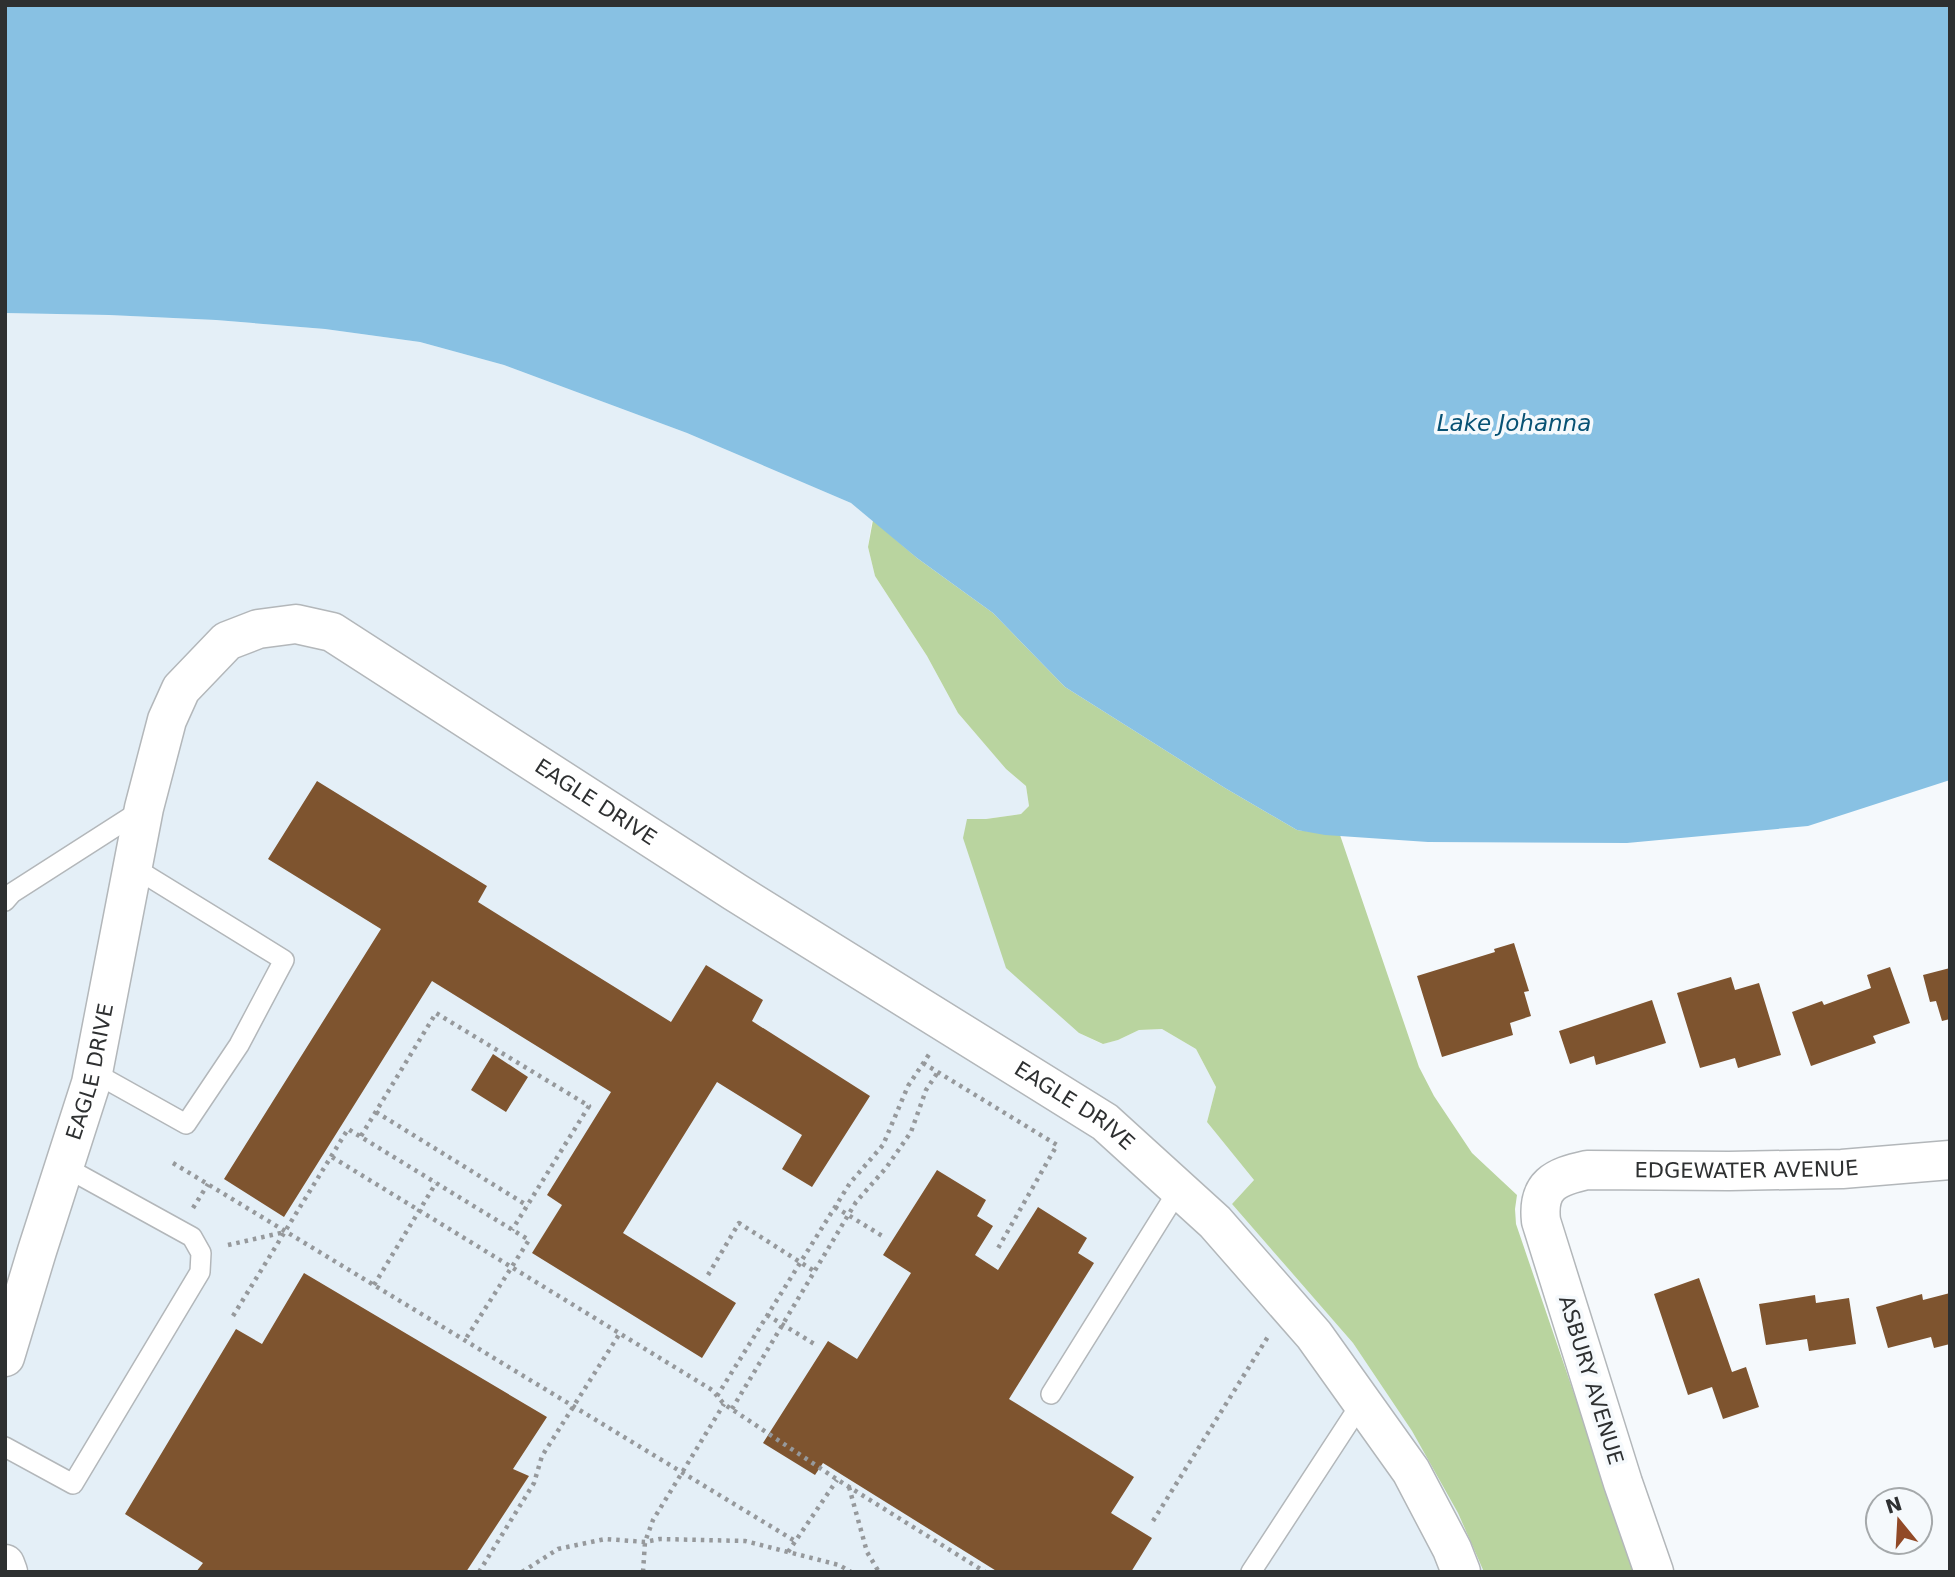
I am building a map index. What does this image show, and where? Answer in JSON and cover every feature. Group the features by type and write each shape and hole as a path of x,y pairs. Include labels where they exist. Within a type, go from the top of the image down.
{"street":[{"name":"EAGLE DRIVE","path":"5,1357 93,1072 144,808 167,720 181,690 228,641 258,629 296,624 332,632 734,892 1105,1122 1216,1222 1314,1335 1411,1471 1452,1549 1461,1572"},
{"name":"EDGEWATER AVENUE","path":"1548,1187 1571,1173 1587,1170 1842,1169 1950,1160"},
{"name":"ASBURY AVENUE","path":"1548,1187 1541,1197 1541,1221 1623,1483 1654,1572"},
{"path":"5,1564 8,1572"}],"lane":[{"path":"5,901 12,893 144,808"},
{"path":"93,1072 186,1124 239,1045 284,960 133,867"},
{"path":"5,1447 73,1483 200,1272 201,1252 192,1237 65,1167"},
{"path":"1051,1394 1179,1189"},
{"path":"1251,1572 1362,1402"}],"path":[{"path":"361,1136 436,1013 589,1106 512,1230"},
{"path":"717,1396 850,1183 883,1145 908,1086 949,1025"},
{"path":"923,1063 1057,1145 997,1250"},
{"path":"732,1409 856,1202 886,1168 911,1132 926,1090 938,1072"},
{"path":"376,1112 528,1206"},
{"path":"233,1316 348,1129 529,1240 465,1340"},
{"path":"332,1157 712,1390 724,1404 838,1480 985,1572"},
{"path":"173,1163 795,1541"},
{"path":"373,1285 436,1183"},
{"path":"192,1209 208,1184"},
{"path":"835,1207 884,1237"},
{"path":"708,1275 739,1223 814,1271"},
{"path":"228,1245 286,1232"},
{"path":"1153,1521 1288,1305"},
{"path":"767,1315 816,1345"},
{"path":"479,1572 534,1483 542,1456 620,1333"},
{"path":"643,1572 645,1542 653,1520 724,1404"},
{"path":"788,1552 838,1480"},
{"path":"849,1487 867,1552 878,1572"},
{"path":"522,1572 558,1549 605,1539 645,1542 660,1539 745,1541 839,1565 851,1572"}],"shaded area":[{"path":"5,313 216,320 325,329 420,342 504,365 687,433 851,503 872,520 868,547 875,576 927,656 958,713 1006,769 1026,786 1029,806 1021,814 967,819 1079,1033 1102,1044 1139,1030 1162,1029 1196,1049 1216,1087 1207,1122 1254,1180 1232,1204 1353,1343 1412,1431 1458,1513 1484,1572 5,1572"}],"green space":[{"path":"873,520 917,558 993,613 1065,687 1297,830 1340,835 1419,1067 1434,1096 1472,1153 1517,1195 1516,1224 1635,1572 1484,1572 1458,1513 1412,1431 1353,1343 1232,1204 1254,1180 1207,1122 1216,1087 1196,1049 1162,1029 1139,1030 1103,1044 1079,1033 1006,968 963,838 967,819 1021,814 1029,806 1026,786 1006,769 958,713 927,656 875,576 868,547"}],"water":[{"name":"Lake Johanna","path":"5,5 1950,5 1950,780 1808,826 1627,843 1428,842 1325,835 1297,830 1065,687 993,613 917,558 851,503 687,433 504,365 420,342 325,329 216,320 5,313"}],"building":[{"path":"317,781 487,886 478,902 671,1022 706,965 763,1000 752,1021 870,1096 812,1187 782,1169 802,1135 717,1082 623,1233 736,1303 702,1358 532,1253 562,1205 547,1195 611,1092 432,981 284,1217 224,1179 381,929 268,859"},
{"path":"1514,943 1529,991 1524,992 1531,1016 1510,1023 1513,1035 1442,1057 1417,976 1495,952 1494,949"},
{"path":"1890,967 1910,1023 1873,1036 1876,1043 1811,1066 1792,1012 1822,1001 1824,1005 1871,988 1867,975"},
{"path":"1950,968 1950,1019 1942,1021 1936,1001 1930,1002 1923,975"},
{"path":"1731,977 1735,990 1759,983 1781,1055 1738,1068 1735,1058 1700,1068 1677,993"},
{"path":"1652,1000 1666,1043 1596,1065 1594,1056 1570,1064 1559,1031"},
{"path":"493,1054 528,1077 506,1112 471,1090"},
{"path":"937,1170 986,1200 977,1216 993,1226 975,1255 998,1270 1038,1207 1087,1238 1078,1253 1094,1263 1009,1399 1134,1477 1111,1513 1152,1538 1131,1572 998,1572 823,1463 815,1475 763,1443 828,1341 857,1359 911,1273 883,1255"},
{"path":"304,1273 547,1417 513,1469 529,1476 466,1572 196,1572 203,1563 125,1514 236,1329 262,1344"},
{"path":"1699,1278 1732,1372 1746,1367 1759,1407 1723,1419 1712,1387 1688,1395 1654,1294"},
{"path":"1950,1293 1950,1344 1934,1348 1931,1337 1888,1348 1876,1307 1922,1294 1923,1300"},
{"path":"1815,1295 1816,1303 1849,1298 1856,1344 1809,1351 1807,1339 1766,1345 1759,1304"}]}
